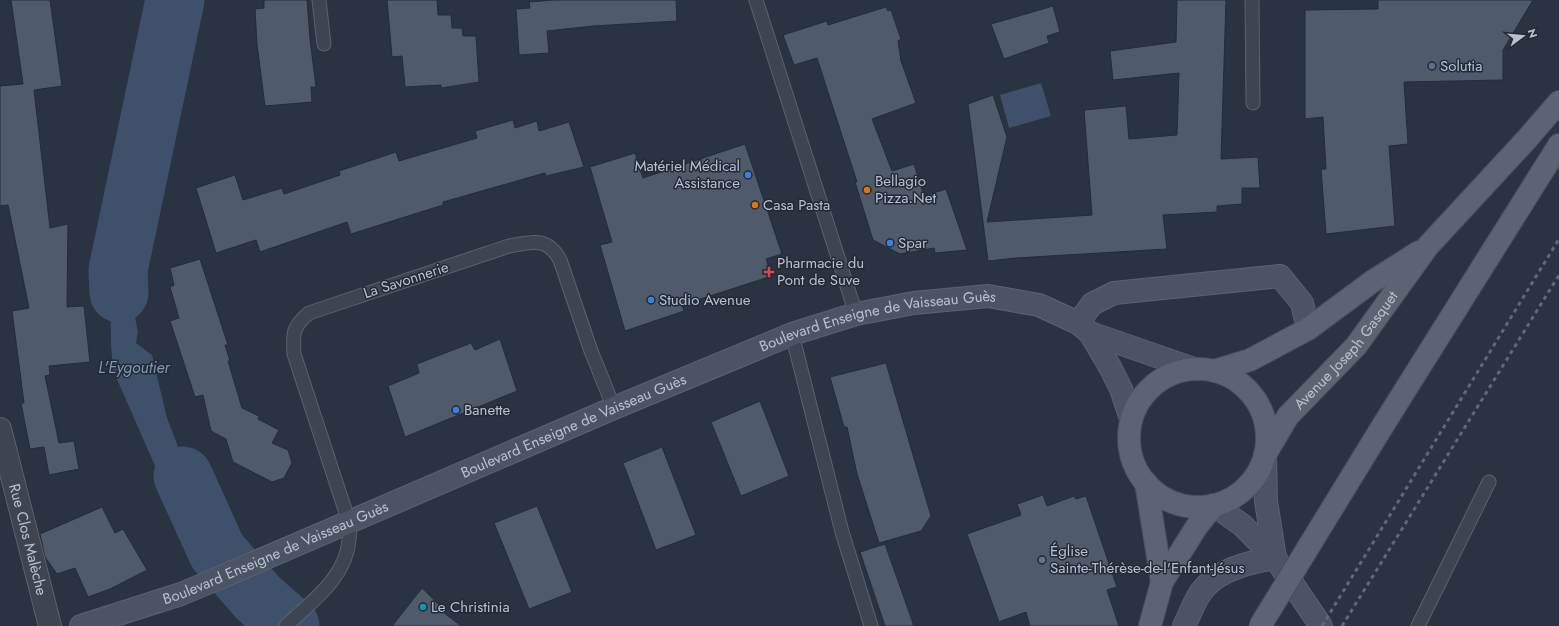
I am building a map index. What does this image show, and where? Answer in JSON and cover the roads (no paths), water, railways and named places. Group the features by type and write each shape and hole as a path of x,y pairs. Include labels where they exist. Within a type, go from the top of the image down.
{"main road":[{"name":"Avenue Joseph Gasquet","path":"1265,455 1288,416 1356,346 1428,246 1527,139 1559,102"},
{"path":"1260,626 1559,146"},
{"name":"Avenue Joseph Gasquet","path":"1204,370 1250,360 1308,329 1373,281 1428,246"},
{"path":"1132,419 1121,389 1084,328 1092,304 1114,293 1280,276 1302,303 1308,329"},
{"name":"Boulevard Enseigne de Vaisseau Guès","path":"81,626 181,594 614,408 792,334 856,314 914,303 988,296 1039,305 1084,328 1204,370"},
{"path":"1265,455 1260,469 1252,482 1241,492 1228,500 1214,505 1189,507 1165,499 1146,483 1134,464 1129,441 1132,419 1140,400 1155,384 1173,374 1204,370 1231,378 1241,384 1257,402 1264,419 1267,437 1265,455 1266,501 1275,558"},
{"path":"1146,483 1162,582"},
{"path":"1214,505 1242,525 1275,558 1321,626"},
{"path":"1150,626 1162,582 1197,526 1214,505"},
{"path":"1184,626 1199,594 1219,575 1240,566 1275,558"}],"street":[{"name":"Rue Clos Malèche","path":"0,429 50,626"}],"lane":[{"path":"319,0 324,44"},
{"path":"756,0 856,314"},
{"path":"1252,0 1253,103"},
{"name":"La Savonnerie","path":"348,522 294,354 294,332 299,321 309,313 509,246 538,243 546,244 554,250 560,260 591,351 614,408"},
{"path":"792,334 842,532 871,626"},
{"path":"1418,626 1490,482"},
{"path":"286,626 329,586 342,566 349,541 348,522"}],"water":[{"name":"L'Eygoutier","path":"167,0 192,0 188,27 176,70 150,139 131,206 125,269 138,332 136,343 152,355 167,418 188,472 204,504 230,530 239,542 201,558 180,523 113,370 111,344 109,210 116,170 141,105 151,73"},
{"path":"1041,83 1051,116 1009,128 1000,95"}],"waterway":[{"name":"L'Eygoutier","path":"119,293 118,270 175,0"},
{"name":"L'Eygoutier","path":"183,476 217,551 258,598 290,626"}],"railway":[{"path":"1322,626 1559,239"},
{"path":"1342,626 1559,275"}],"place":[{"name":"Solutia","path":"1432,66"},
{"name":"Matériel Médical Assistance","path":"748,175"},
{"name":"Bellagio Pizza.Net","path":"867,190"},
{"name":"Casa Pasta","path":"755,205"},
{"name":"Spar","path":"890,243"},
{"name":"Pharmacie du Pont de Suve","path":"769,272"},
{"name":"Studio Avenue","path":"651,300"},
{"name":"Banette","path":"456,410"},
{"name":"Église Sainte-Thérèse-de-l'Enfant-Jésus","path":"1042,560"},
{"name":"Le Christinia","path":"423,607"}]}
